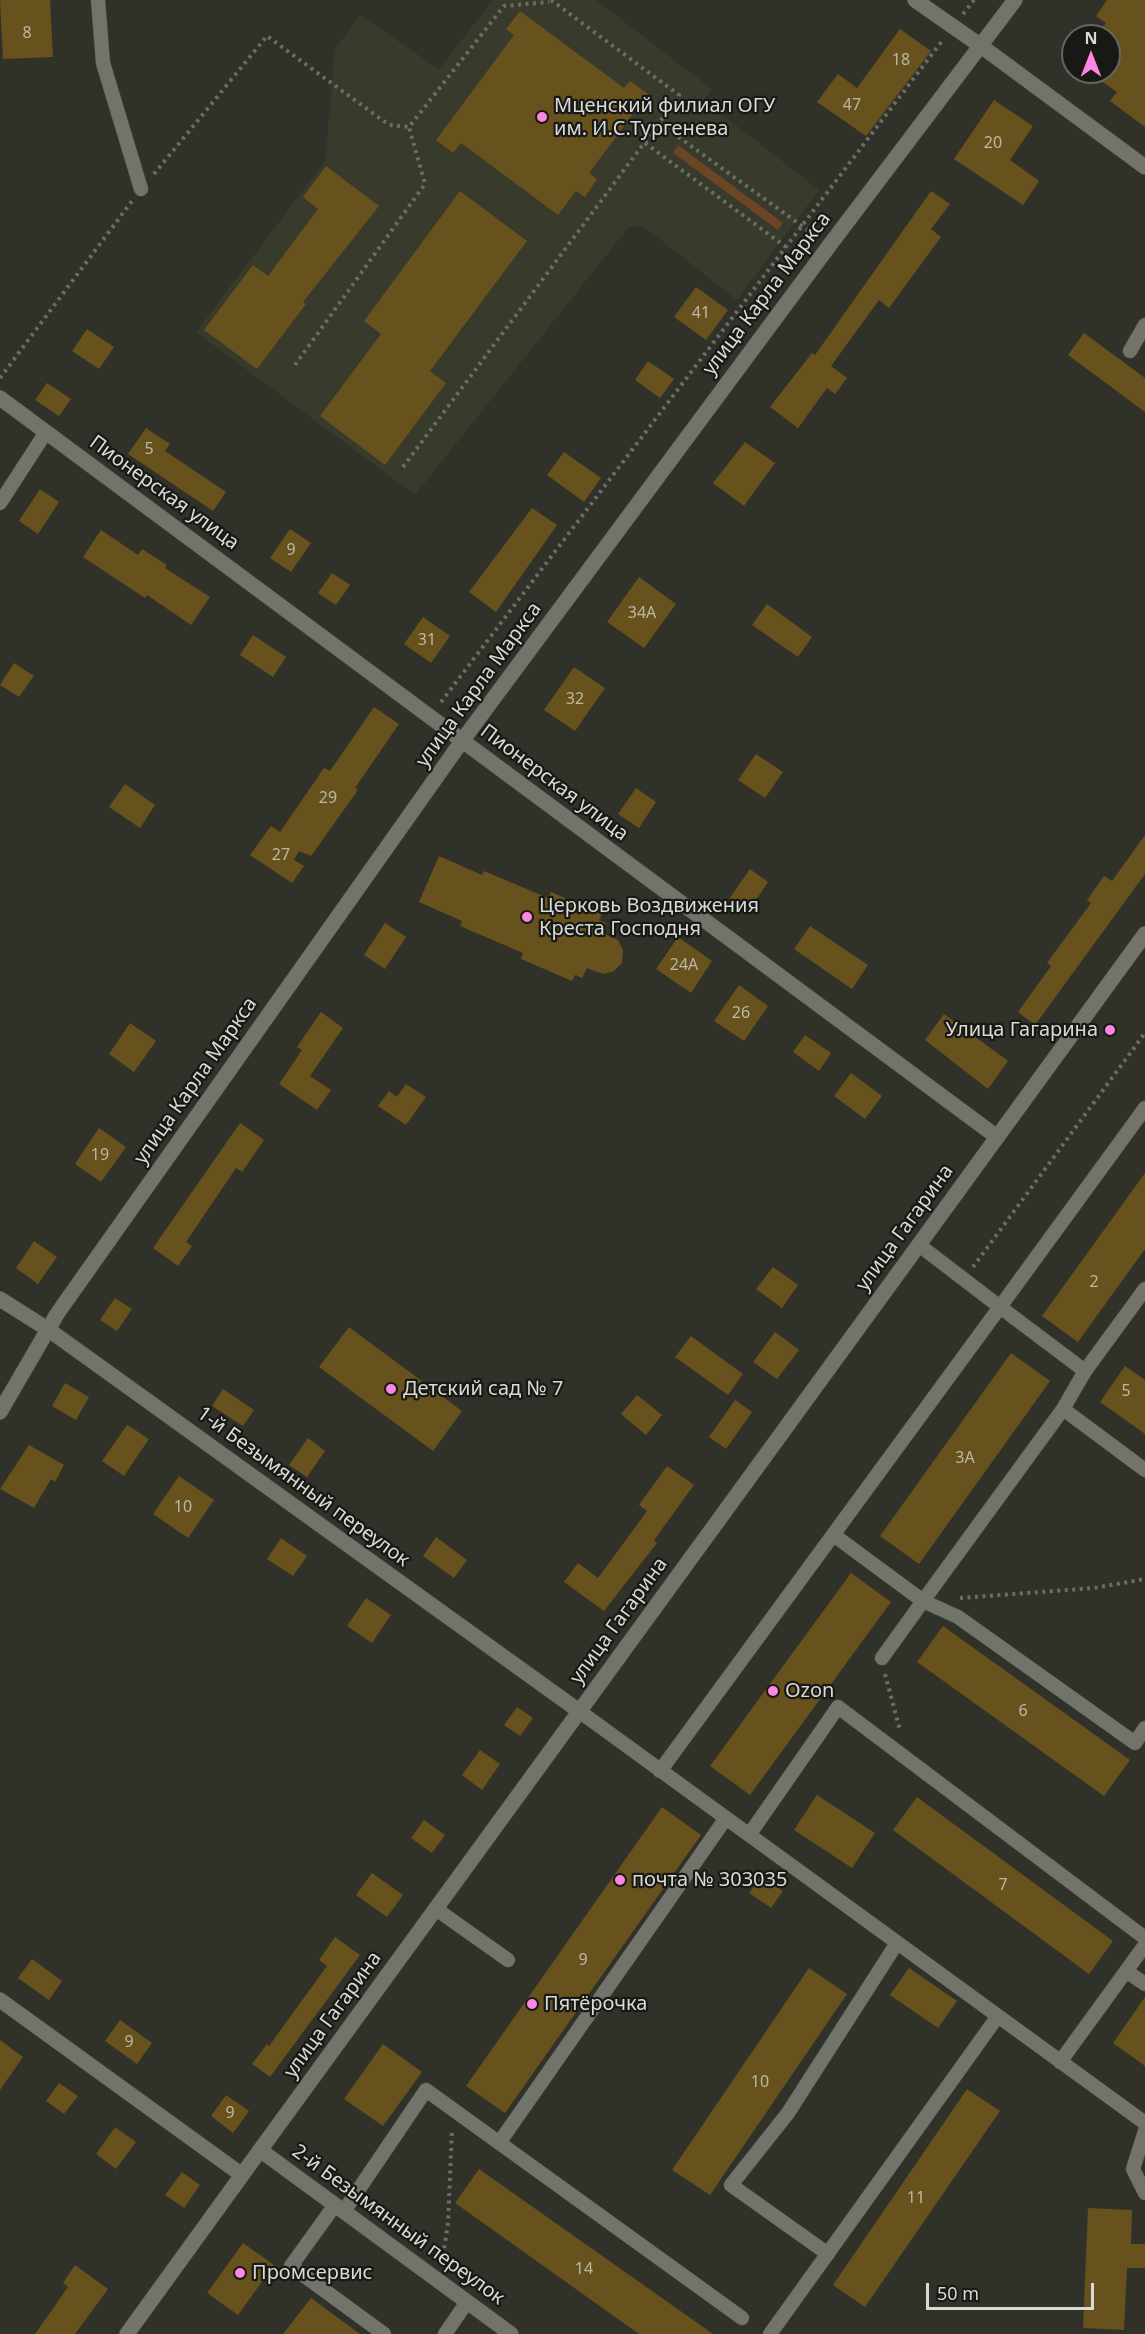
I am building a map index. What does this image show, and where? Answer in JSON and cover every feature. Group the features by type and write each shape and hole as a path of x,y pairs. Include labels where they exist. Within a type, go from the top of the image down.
{"main road":[{"path":"915,0 1145,167"},
{"name":"улица Карла Маркса","path":"0,1412 49,1330 462,741 829,246 1015,0"},
{"name":"Пионерская улица","path":"0,398 997,1137"},
{"name":"улица Гагарина","path":"126,2334 1145,934"},
{"name":"1-й Безымянный переулок","path":"0,1299 49,1330 579,1711"},
{"path":"0,2000 242,2175"},
{"name":"2-й Безымянный переулок","path":"260,2150 511,2334"}],"lane":[{"path":"98,0 103,63 141,189"},
{"path":"1130,351 1145,325"},
{"path":"0,503 46,432"},
{"path":"660,1771 835,1536 1145,1108"},
{"path":"918,1245 1085,1371"},
{"path":"882,1658 1063,1408 1085,1371 1145,1289"},
{"path":"1063,1408 1145,1470"},
{"path":"835,1536 923,1601 958,1617 1135,1743 1145,1728"},
{"path":"749,1835 838,1707 1145,1938"},
{"path":"579,1711 1145,2123"},
{"path":"499,2143 726,1818"},
{"path":"436,1909 508,1960"},
{"path":"828,2254 731,2185 788,2113 897,1943"},
{"path":"1060,2062 1145,1945"},
{"path":"1126,1971 1145,1984"},
{"path":"770,2334 998,2016"},
{"path":"384,2334 291,2266 339,2208 426,2090 742,2318"},
{"path":"1145,2131 1133,2169 1145,2193"},
{"path":"445,2334 467,2302"}],"path":[{"path":"430,715 974,0"},
{"path":"404,467 679,95 550,1 504,6 409,127"},
{"path":"0,378 141,189 267,36 389,125 409,127"},
{"path":"659,123 829,246"},
{"path":"295,365 425,184 409,127"},
{"path":"645,143 787,247"},
{"path":"964,1279 1145,1033"},
{"path":"958,1598 1094,1588 1145,1579"},
{"path":"882,1658 906,1757"},
{"path":"439,2282 448,2223 453,2109"}],"shaded area":[{"path":"493,0 596,0 712,89 704,100 819,190 737,300 643,226 629,227 415,495 196,332 325,161 335,49 360,15 439,69"},
{"path":"678,145 783,223 778,230 673,153"}],"building":[{"path":"0,0 50,0 53,57 3,59"},
{"path":"1107,0 1145,0 1145,127 1110,101 1117,92 1105,84 1121,84 1121,24 1105,24 1096,16"},
{"name":"Мценский филиал ОГУ им. И.С.Тургенева","path":"520,11 624,88 630,81 648,94 589,173 597,179 585,197 576,191 558,215 461,143 453,153 436,140 514,35 506,29"},
{"path":"900,29 931,51 866,136 817,102 838,74 857,88"},
{"path":"994,100 1033,126 1010,160 1039,181 1023,205 954,159"},
{"path":"326,166 379,206 303,302 306,304 257,369 204,330 253,265 268,276 318,209 303,197"},
{"path":"460,191 527,241 430,371 446,383 385,465 320,416 381,334 364,321"},
{"path":"931,191 950,204 931,229 941,237 889,308 879,300 831,366 847,378 835,394 827,388 798,428 770,407 812,353 815,355"},
{"path":"696,287 728,310 706,340 674,317"},
{"path":"87,329 114,347 99,369 72,351"},
{"path":"1084,333 1145,378 1145,412 1068,355"},
{"path":"648,361 674,379 660,398 635,380"},
{"path":"47,383 71,399 59,416 35,400"},
{"path":"146,428 170,444 165,451 226,492 213,511 128,454"},
{"path":"745,442 775,463 744,506 713,483"},
{"path":"564,452 601,478 584,502 547,475"},
{"path":"40,489 59,502 38,534 19,521"},
{"path":"532,508 557,525 496,612 469,592"},
{"path":"290,529 311,543 291,572 270,558"},
{"path":"101,530 138,555 142,549 167,565 165,568 210,597 191,625 147,595 145,598 83,557"},
{"path":"332,573 350,585 336,605 318,593"},
{"path":"639,577 676,604 644,648 607,622"},
{"path":"767,604 812,637 798,657 752,625"},
{"path":"423,617 450,636 431,663 404,644"},
{"path":"253,635 286,657 273,677 240,655"},
{"path":"14,663 34,676 19,697 0,685"},
{"path":"574,667 605,688 575,731 544,710"},
{"path":"374,707 399,724 355,788 358,790 311,856 299,851 294,860 304,866 292,883 250,855 271,826 280,832 324,768 330,771"},
{"path":"756,754 783,772 765,798 738,780"},
{"path":"125,784 155,805 140,828 109,807"},
{"path":"636,788 656,802 639,828 618,814"},
{"path":"1145,835 1145,874 1035,1025 1018,1012 1051,966 1047,963 1091,903 1087,900 1104,876 1112,881"},
{"name":"Церковь Воздвижения Креста Господня","path":"439,856 482,875 484,871 548,898 551,892 602,914 599,920 606,923 602,933 618,940 623,950 622,963 614,971 603,974 587,968 582,978 575,975 572,981 521,959 523,953 460,926 462,921 419,902"},
{"path":"750,869 768,882 748,912 729,899"},
{"path":"385,923 406,937 385,969 364,955"},
{"path":"810,926 868,965 852,989 794,949"},
{"path":"678,937 712,961 691,993 656,969"},
{"path":"739,985 768,1006 744,1041 714,1021"},
{"path":"321,1012 343,1028 310,1076 331,1090 317,1110 279,1084 302,1050 297,1047"},
{"path":"944,1014 1008,1061 988,1089 925,1040"},
{"path":"130,1023 156,1041 134,1072 109,1054"},
{"path":"805,1035 831,1053 819,1071 793,1052"},
{"path":"851,1073 882,1096 865,1119 834,1096"},
{"path":"406,1084 426,1097 406,1125 378,1106 389,1091 397,1097"},
{"path":"240,1123 264,1140 242,1172 236,1168 186,1242 192,1246 178,1266 153,1248"},
{"path":"99,1128 126,1147 101,1182 75,1164"},
{"path":"1145,1173 1145,1249 1078,1342 1042,1316"},
{"path":"34,1241 57,1257 38,1284 16,1268"},
{"path":"773,1267 798,1285 782,1308 756,1289"},
{"path":"115,1298 132,1309 117,1331 100,1320"},
{"name":"Детский сад № 7","path":"349,1327 462,1411 433,1451 319,1367"},
{"path":"775,1332 799,1350 777,1379 753,1362"},
{"path":"691,1336 743,1374 728,1395 675,1357"},
{"path":"1011,1353 1050,1381 919,1564 880,1536"},
{"path":"1125,1366 1145,1380 1145,1434 1100,1402"},
{"path":"65,1383 89,1397 76,1420 52,1406"},
{"path":"223,1389 254,1410 243,1426 212,1406"},
{"path":"637,1395 662,1415 646,1435 621,1414"},
{"path":"735,1400 752,1412 726,1449 709,1437"},
{"path":"127,1425 149,1439 124,1476 102,1461"},
{"path":"308,1438 325,1451 307,1477 289,1465"},
{"path":"29,1445 64,1465 55,1482 51,1479 34,1508 0,1489"},
{"path":"667,1466 694,1485 654,1540 657,1543 604,1611 564,1582 578,1563 598,1578 647,1511 639,1505"},
{"path":"179,1476 214,1500 188,1538 153,1514"},
{"path":"436,1537 467,1560 454,1578 423,1556"},
{"path":"281,1538 307,1556 293,1576 267,1559"},
{"path":"851,1573 891,1602 750,1795 710,1766"},
{"path":"366,1598 391,1615 372,1643 347,1626"},
{"path":"943,1626 1130,1760 1104,1796 917,1662"},
{"path":"517,1707 533,1718 520,1736 504,1725"},
{"path":"480,1750 500,1764 482,1790 462,1775"},
{"path":"817,1795 875,1833 852,1868 794,1830"},
{"path":"917,1797 1113,1941 1089,1974 893,1830"},
{"path":"662,1807 701,1835 505,2113 466,2086"},
{"path":"424,1820 445,1835 432,1853 411,1838"},
{"path":"372,1873 403,1895 387,1917 356,1895"},
{"path":"761,1876 783,1891 771,1908 749,1893"},
{"path":"335,1937 360,1955 270,2077 252,2064 267,2044 269,2046 327,1966 319,1960"},
{"path":"32,1959 62,1981 49,2000 18,1978"},
{"path":"809,1968 847,1994 710,2195 672,2170"},
{"path":"909,1968 957,2001 938,2028 890,1995"},
{"path":"1145,1997 1145,2066 1113,2043"},
{"path":"120,2020 152,2043 137,2064 105,2041"},
{"path":"0,2040 23,2057 0,2090"},
{"path":"383,2044 422,2072 383,2126 344,2099"},
{"path":"59,2083 78,2096 64,2114 46,2101"},
{"path":"967,2089 1000,2111 865,2307 833,2285"},
{"path":"226,2095 249,2111 233,2133 211,2116"},
{"path":"115,2127 136,2142 116,2169 96,2154"},
{"path":"479,2169 713,2334 639,2334 455,2203"},
{"path":"182,2172 200,2185 184,2208 165,2195"},
{"path":"1088,2208 1132,2210 1131,2244 1145,2244 1145,2268 1127,2268 1124,2330 1083,2328"},
{"path":"243,2243 274,2265 238,2315 207,2293"},
{"path":"75,2265 108,2289 75,2334 35,2334 68,2287 63,2283"},
{"path":"311,2298 360,2334 283,2334"}],"place":[{"name":"Мценский филиал ОГУ им. И.С.Тургенева","path":"542,117"},
{"name":"Церковь Воздвижения Креста Господня","path":"527,917"},
{"name":"Улица Гагарина","path":"1110,1030"},
{"name":"Детский сад № 7","path":"391,1389"},
{"name":"Ozon","path":"773,1691"},
{"name":"почта № 303035","path":"620,1880"},
{"name":"Пятёрочка","path":"532,2004"},
{"name":"Промсервис","path":"240,2273"}]}
